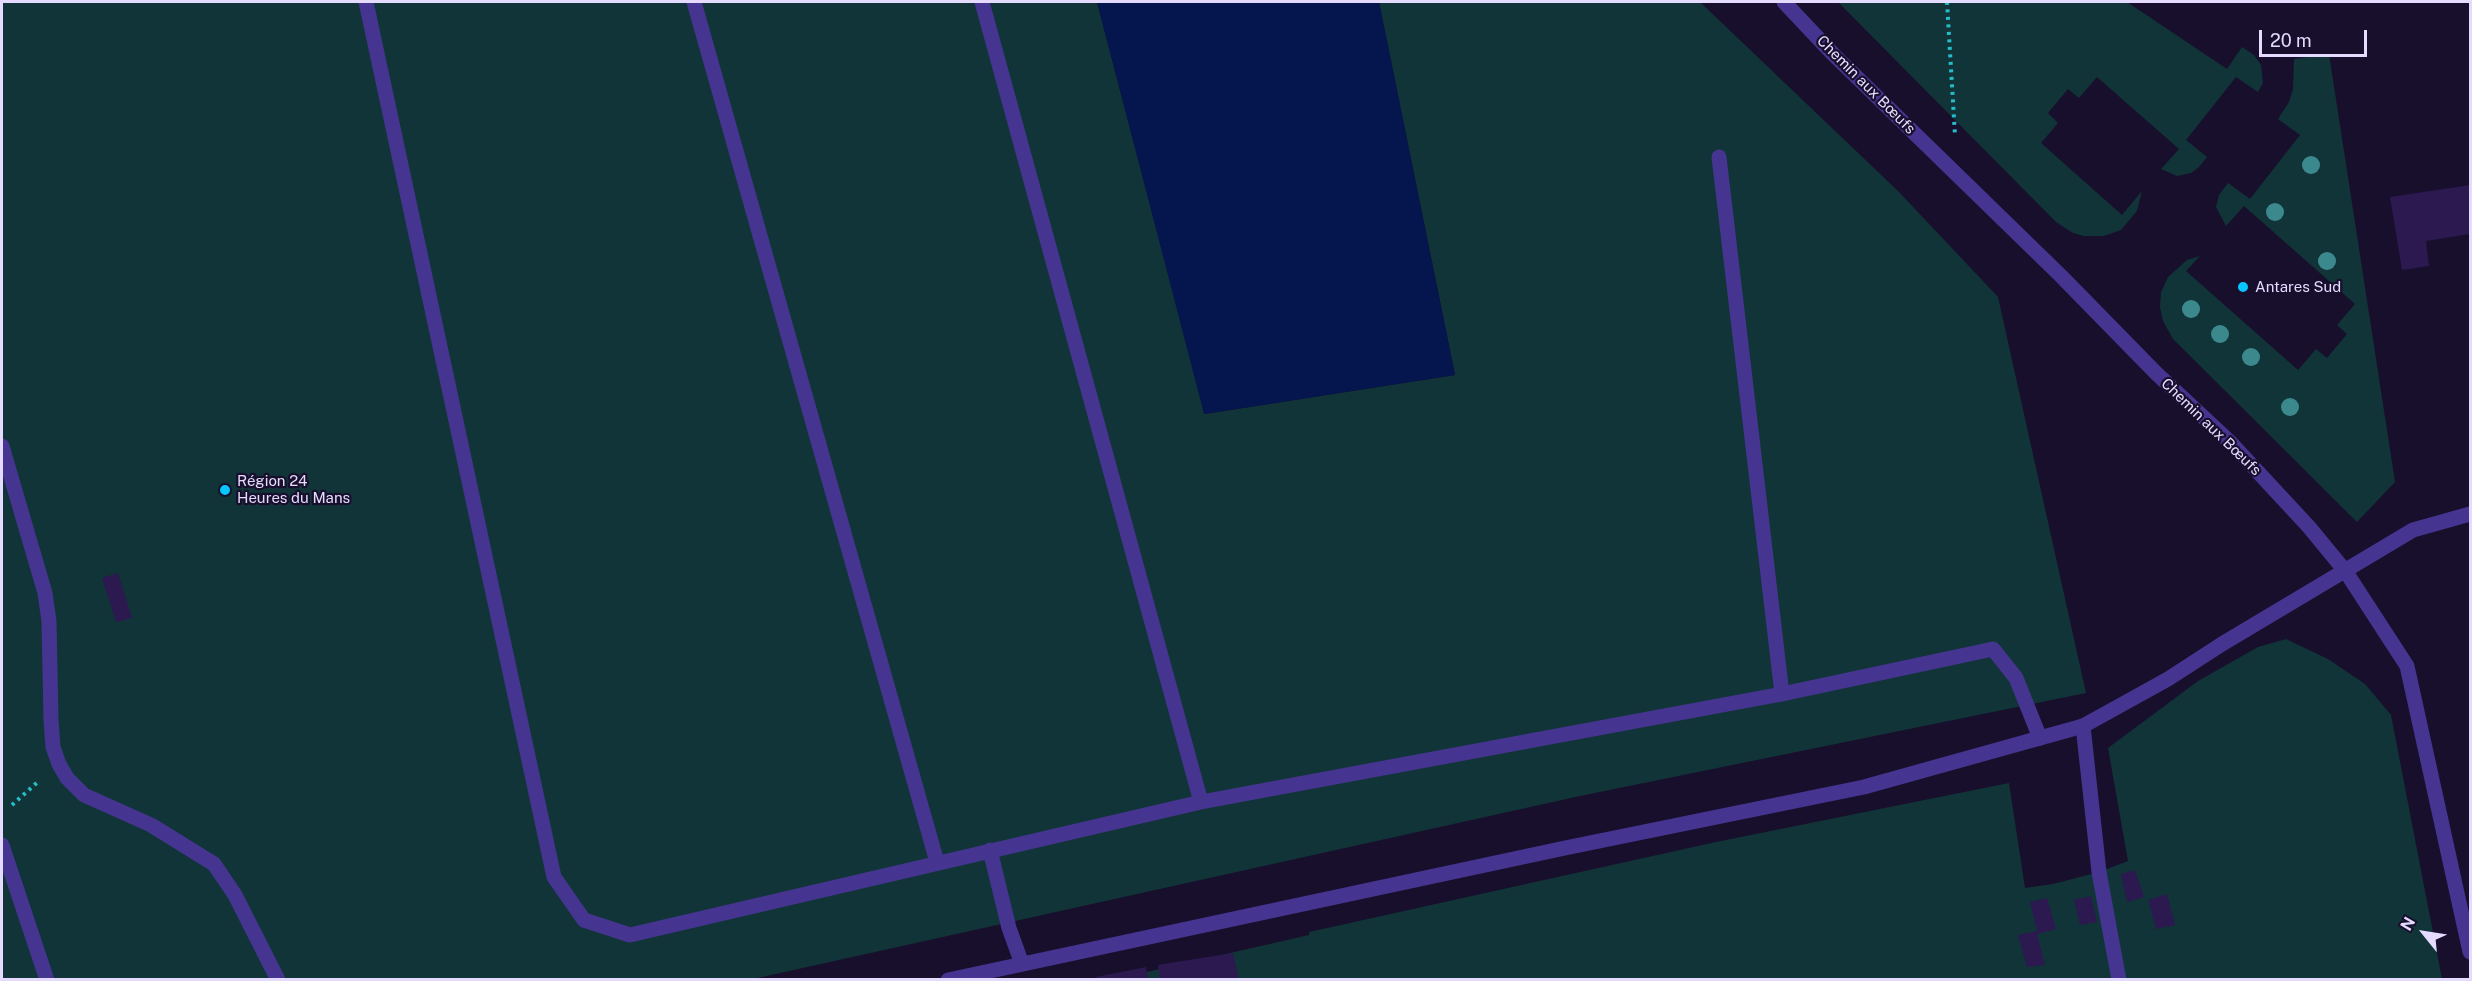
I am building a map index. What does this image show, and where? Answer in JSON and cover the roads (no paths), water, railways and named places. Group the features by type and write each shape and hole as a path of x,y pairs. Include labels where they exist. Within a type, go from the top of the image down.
{"street":[{"path":"366,2 554,878 584,920 630,935 1200,802 1782,694 1993,649 2016,678 2040,738"},
{"path":"694,2 937,862"},
{"path":"982,2 1200,802"},
{"name":"Chemin aux Bœufs","path":"1784,2 1834,55 1958,174 2156,373 2231,443 2309,527 2346,572 2408,666 2470,952"},
{"path":"1719,157 1782,694"},
{"path":"2,446 45,593 49,621 53,747 59,764 67,778 84,795 151,825 214,864 235,895 278,980"},
{"path":"948,980 1564,848 1864,787 2083,726 2168,679 2222,644 2413,530 2470,514"},
{"path":"2083,726 2099,872 2119,980"},
{"path":"2,846 47,980"},
{"path":"990,850 1009,928 1022,964"}],"place":[{"name":"Antares Sud","path":"2243,287"},
{"name":"Région 24 Heures du Mans","path":"225,490"}]}
